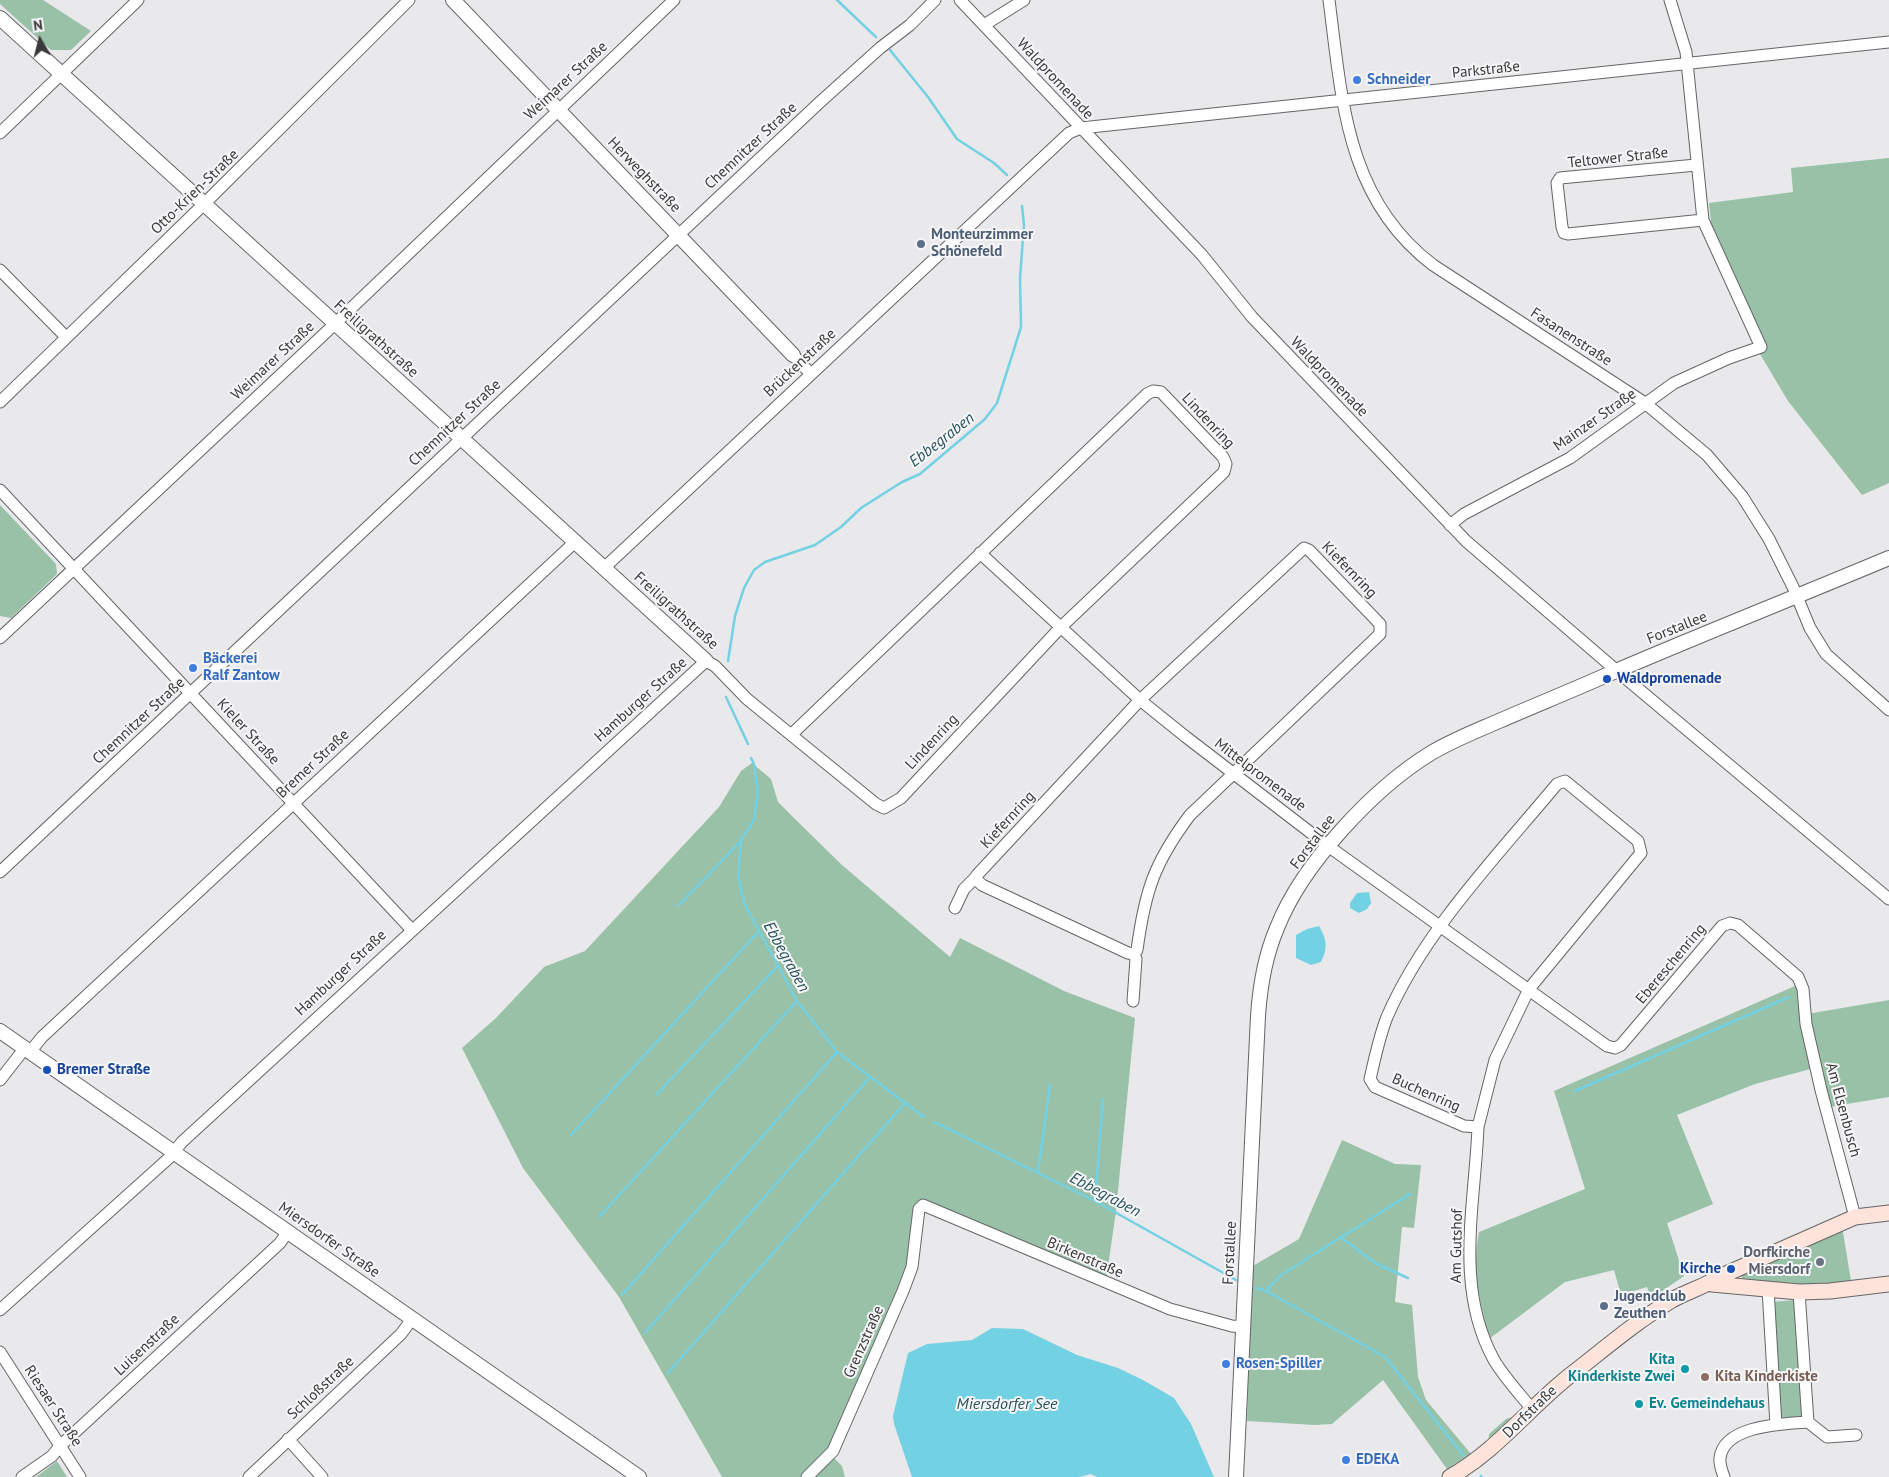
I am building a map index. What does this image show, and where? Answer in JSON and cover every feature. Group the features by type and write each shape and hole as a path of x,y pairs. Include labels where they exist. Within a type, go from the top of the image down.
{"main road":[{"name":"Dorfstraße","path":"1450,1477 1486,1454 1531,1408 1654,1312 1680,1296 1712,1284 1719,1277 1855,1217 1889,1213"},
{"name":"Dorfstraße","path":"1712,1284 1799,1292 1830,1291 1889,1284"}],"street":[{"path":"0,133 138,0"},
{"name":"Otto-Krien-Straße","path":"0,402 203,205 408,0"},
{"name":"Herweghstraße","path":"453,0 810,373"},
{"name":"Weimarer Straße","path":"3,630 75,569 335,324 558,108 674,0"},
{"name":"Chemnitzer Straße","path":"0,872 826,96 880,48 910,25 935,0"},
{"name":"Waldpromenade","path":"960,0 1202,255 1256,321 1466,541 1617,671 1889,899"},
{"path":"984,25 1024,0"},
{"name":"Fasanenstraße","path":"1329,0 1351,142 1365,181 1388,219 1409,244 1434,264 1645,403 1707,455 1737,490 1770,539 1798,596 1810,628 1826,654 1889,710"},
{"path":"1670,0 1685,44 1703,220"},
{"name":"Freiligrathstraße","path":"0,18 460,439 706,661 715,666 730,683"},
{"name":"Parkstraße","path":"1016,181 1069,133 1081,128 1889,42"},
{"name":"Teltower Straße","path":"1696,165 1560,178 1557,182 1562,227 1564,234 1568,234 1703,220"},
{"name":"Brückenstraße","path":"604,568 1016,181"},
{"name":"Mainzer Straße","path":"1450,525 1464,514 1570,458 1674,384 1696,372 1761,346 1703,220"},
{"path":"0,270 66,337"},
{"name":"Lindenring","path":"730,683 876,804 884,808 894,804 1060,628 1224,472 1226,464 1223,456 1161,392 1153,391 1147,394 792,734"},
{"name":"Kieler Straße","path":"0,490 192,693 410,930"},
{"name":"Bremer Straße","path":"0,1080 27,1050 575,542"},
{"name":"Kiefernring","path":"956,908 964,889 1140,700 1298,551 1304,548 1309,550 1380,624 1380,634 1190,815 1162,854 1144,901 1137,950 1134,954 1136,959 1133,1001"},
{"name":"Mittelpromenade","path":"980,553 1140,700 1233,773 1328,846 1607,1046 1615,1048"},
{"name":"Forstallee","path":"1236,1477 1258,1016 1262,979 1270,947 1283,914 1328,846 1375,796 1408,768 1433,752 1617,671 1889,558"},
{"name":"Hamburger Straße","path":"0,1310 174,1152 182,1142 410,930 706,661"},
{"name":"Buchenring","path":"1568,782 1638,841 1641,853 1529,989 1496,1060 1478,1127 1464,1126 1371,1084 1381,1033 1388,1016 1407,976 1440,926 1557,784 1568,782"},
{"path":"975,878 982,885 1035,911 1128,954 1134,954"},
{"name":"Ebereschenring","path":"1615,1048 1621,1045 1722,926 1730,923 1738,925 1798,977 1803,989 1804,1009"},
{"name":"Am Elsenbusch","path":"1804,1009 1821,1090 1855,1217"},
{"name":"Miersdorfer Straße","path":"0,1031 288,1231 630,1475"},
{"name":"Am Gutshof","path":"1478,1127 1469,1255 1471,1287 1482,1334 1492,1356 1501,1371 1531,1408"},
{"name":"Birkenstraße","path":"920,1206 923,1205 1170,1310 1232,1326 1243,1327"},
{"name":"Grenzstraße","path":"807,1477 833,1451 903,1291 912,1267 920,1206"},
{"name":"Luisenstraße","path":"22,1477 52,1456 60,1446 280,1244 288,1231"},
{"path":"1768,1289 1776,1425"},
{"path":"1799,1292 1808,1422"},
{"name":"Schloßstraße","path":"248,1477 401,1334 412,1319"},
{"name":"Riesaer Straße","path":"0,1352 80,1477"},
{"path":"1724,1477 1719,1460 1721,1450 1727,1442 1747,1431 1776,1425 1808,1422 1826,1437 1856,1435"},
{"path":"288,1440 322,1477"}],"green space":[{"path":"0,0 43,0 91,31 71,50 51,50 0,4"},
{"path":"1889,158 1889,483 1862,495 1788,401 1760,354 1700,224 1711,222 1709,203 1793,192 1791,168"},
{"path":"0,505 56,564 57,574 11,618 0,616"},
{"path":"752,763 771,779 778,802 796,820 842,865 950,957 960,938 1064,991 1135,1018 1116,1211 1106,1281 920,1200 916,1209 908,1273 828,1452 842,1466 845,1477 722,1477 619,1297 523,1168 462,1048 496,1018 544,967 585,951 719,807 741,771"},
{"path":"1795,986 1804,1002 1807,1014 1889,1000 1889,1097 1829,1107 1818,1067 1755,1084 1677,1115 1713,1204 1667,1223 1684,1276 1651,1299 1647,1287 1621,1295 1614,1270 1565,1282 1489,1339 1476,1274 1479,1232 1585,1189 1554,1091"},
{"path":"1342,1140 1395,1164 1421,1165 1414,1228 1402,1227 1395,1302 1412,1305 1418,1377 1426,1400 1471,1454 1447,1469 1383,1380 1332,1424 1315,1425 1247,1421 1251,1267 1299,1239"},
{"path":"1842,1226 1851,1281 1806,1288 1745,1282 1741,1276 1746,1269"},
{"path":"1795,1300 1804,1416 1782,1418 1779,1415 1771,1302"},
{"path":"1518,1415 1488,1446 1489,1434 1506,1419"},
{"path":"57,1461 67,1477 36,1477"}],"water":[{"path":"1369,892 1371,903 1367,909 1359,913 1350,908 1350,903 1357,893"},
{"path":"1319,926 1324,936 1326,948 1321,962 1311,965 1296,958 1296,935 1307,929"},
{"name":"Miersdorfer See","path":"992,1328 1023,1329 1077,1355 1118,1368 1174,1398 1191,1424 1214,1477 1097,1477 1091,1474 1079,1477 912,1477 893,1416 908,1353 927,1344 972,1340"}],"waterway":[{"name":"Ebbegraben","path":"837,0 876,37"},
{"name":"Ebbegraben","path":"890,50 928,97 957,139 994,163 1007,175"},
{"name":"Ebbegraben","path":"728,661 735,616 744,588 754,570 765,562 815,545 841,527 861,508 902,482 920,474 985,419 997,403 1021,327 1020,278 1024,225 1022,206"},
{"name":"Ebbegraben","path":"726,697 748,744"},
{"name":"Ebbegraben","path":"751,758 754,764 758,792 754,820 741,840 738,876 744,903 797,1001 837,1052 924,1117"},
{"path":"678,906 741,841"},
{"path":"571,1135 759,931"},
{"path":"657,1094 778,966"},
{"path":"1575,1091 1789,997"},
{"path":"600,1216 797,1001"},
{"path":"622,1295 837,1052"},
{"path":"645,1333 870,1077"},
{"path":"1038,1172 1050,1085"},
{"path":"1095,1201 1103,1099"},
{"path":"667,1374 905,1103"},
{"name":"Ebbegraben","path":"934,1122 1095,1201 1236,1280"},
{"path":"1266,1291 1281,1275 1410,1194"},
{"path":"1340,1237 1377,1264 1408,1278"},
{"name":"Ebbegraben","path":"1257,1288 1266,1291 1385,1357 1464,1456"}],"place":[{"name":"Schneider","path":"1357,80"},
{"name":"Monteurzimmer Schönefeld","path":"921,244"},
{"name":"Bäckerei Ralf Zantow","path":"193,668"},
{"name":"Waldpromenade","path":"1607,679"},
{"name":"Bremer Straße","path":"47,1070"},
{"name":"Dorfkirche Miersdorf","path":"1820,1262"},
{"name":"Kirche","path":"1731,1269"},
{"name":"Jugendclub Zeuthen","path":"1604,1306"},
{"name":"Rosen-Spiller","path":"1226,1364"},
{"name":"Kita Kinderkiste Zwei","path":"1685,1369"},
{"name":"Kita Kinderkiste","path":"1705,1377"},
{"name":"Ev. Gemeindehaus","path":"1639,1404"},
{"name":"EDEKA","path":"1346,1460"}]}
